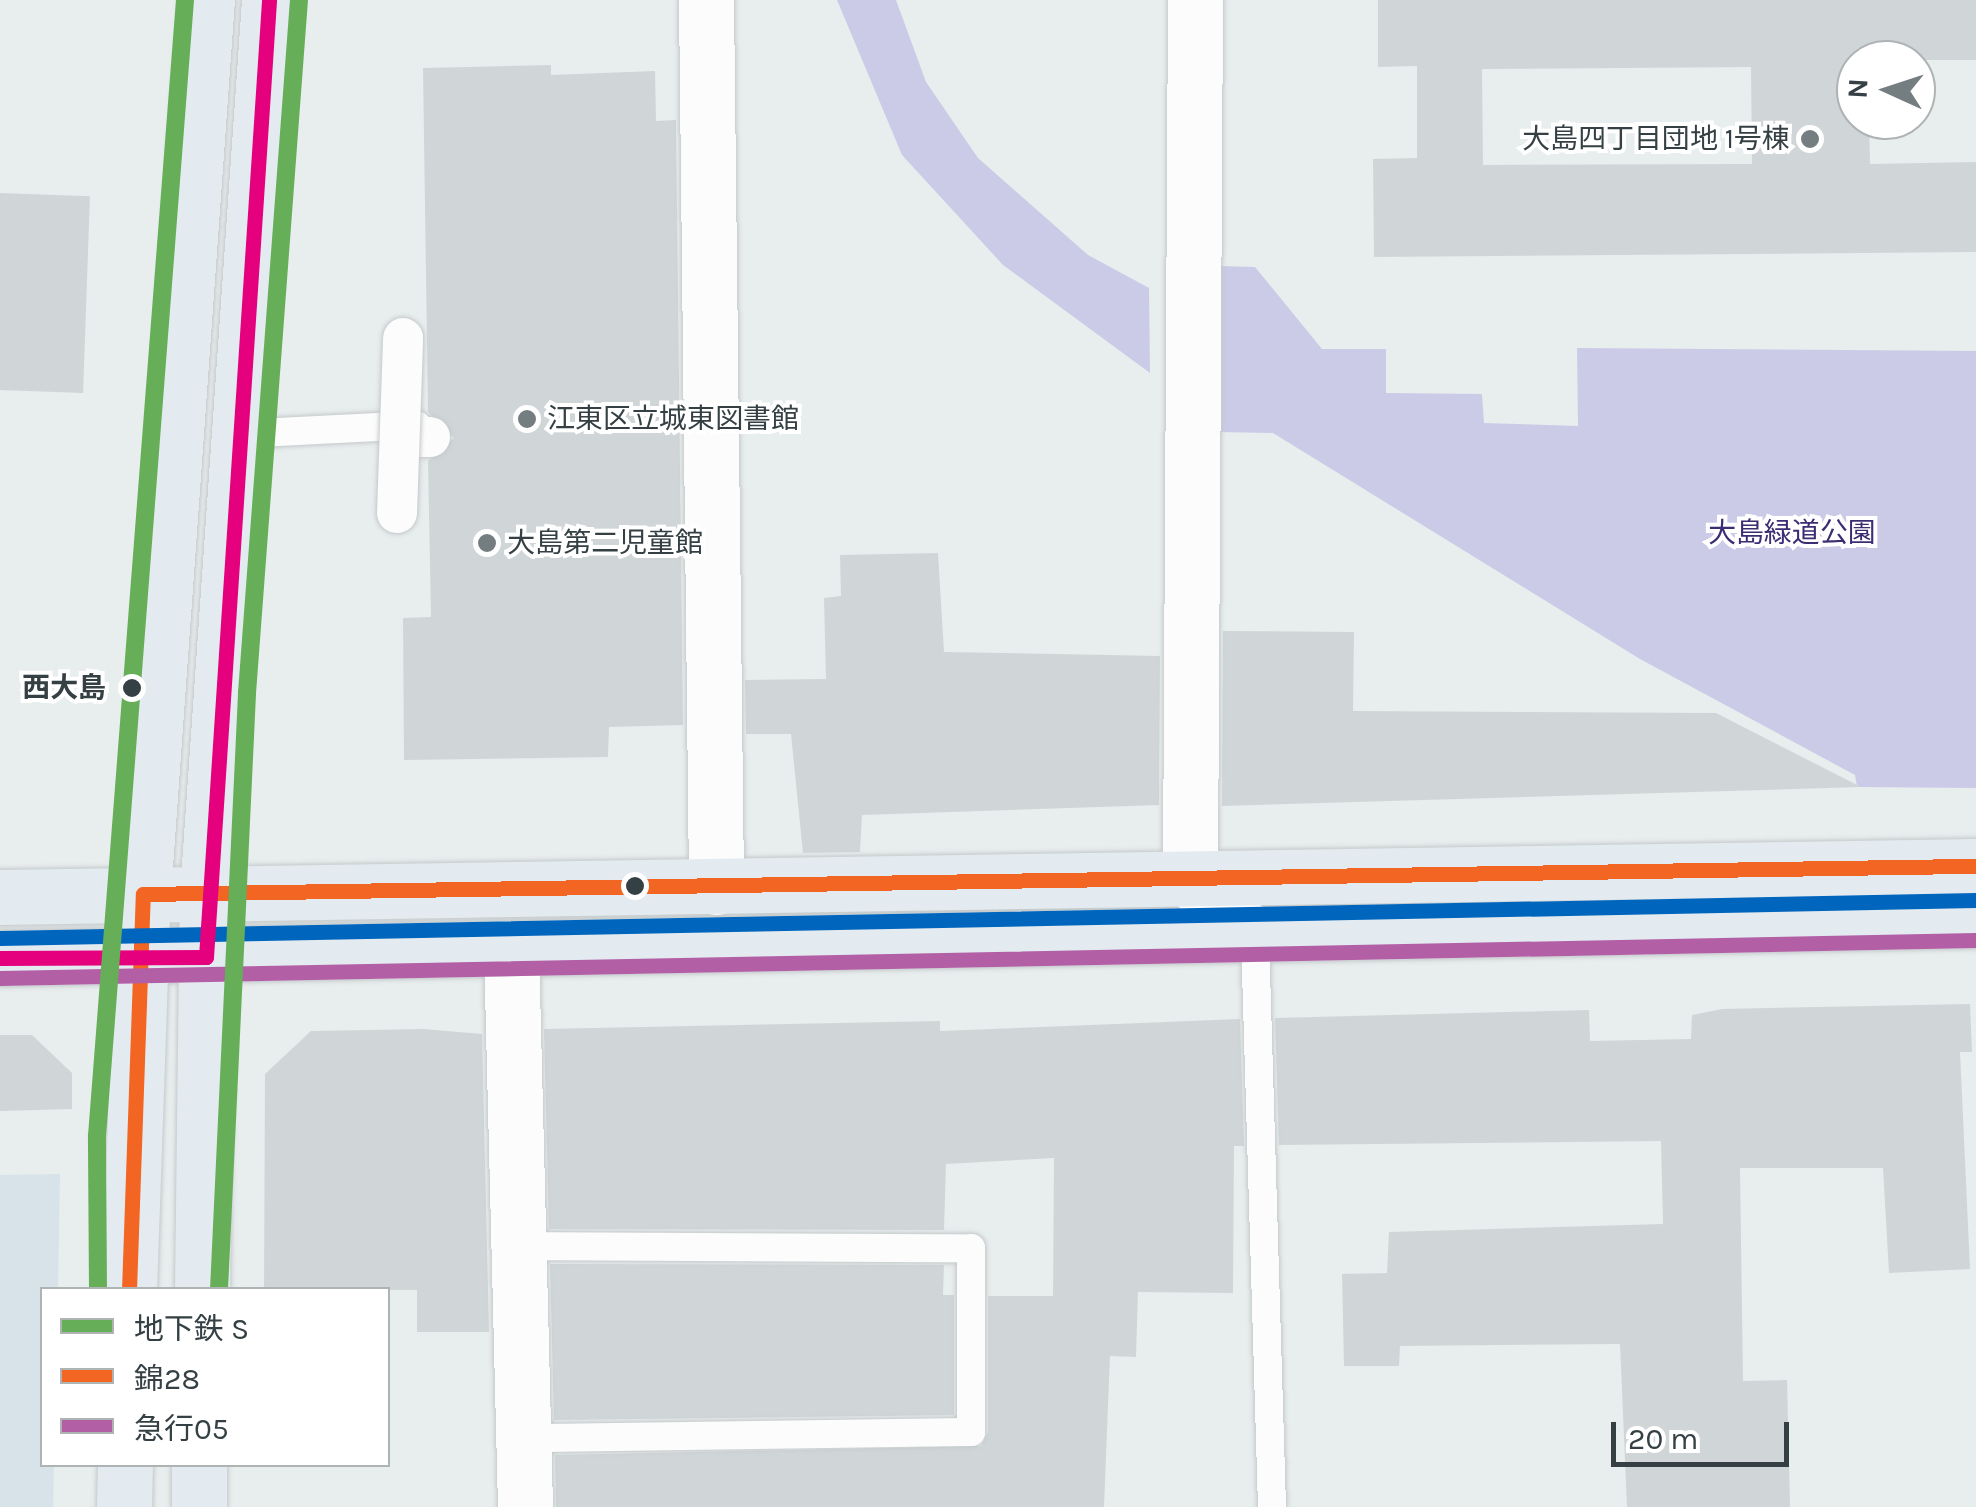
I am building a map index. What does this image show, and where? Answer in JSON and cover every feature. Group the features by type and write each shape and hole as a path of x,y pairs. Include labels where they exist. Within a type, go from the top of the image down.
{"main road":[{"path":"129,1287 143,894 207,0"},
{"path":"202,1287 208,894 270,0"},
{"path":"0,897 1976,866"},
{"path":"0,958 1976,920"},
{"path":"124,1507 125,1467"},
{"path":"199,1507 200,1467"}],"street":[{"path":"706,0 716,886"},
{"path":"1195,0 1190,880 1254,936"},
{"path":"396,513 417,433 403,338"},
{"path":"511,949 525,1507"}],"lane":[{"path":"238,434 417,433"},
{"path":"1254,936 1272,1507"},
{"path":"520,1246 971,1248 972,1432 523,1438"}],"shaded area":[{"path":"60,1174 58,1287 40,1287 40,1467 54,1467 53,1507 0,1507 0,1175"}],"green space":[{"path":"837,0 896,0 926,82 978,158 1088,255 1149,288 1150,373 1003,265 902,155"},
{"name":"大島緑道公園","path":"1219,266 1255,267 1322,349 1386,349 1386,393 1482,394 1484,423 1578,426 1577,348 1976,351 1976,788 1857,787 1855,775 1640,659 1273,433 1216,432"}],"building":[{"name":"大島四丁目団地 1号棟","path":"1378,0 1976,0 1976,60 1936,60 1936,40 1836,40 1836,140 1869,140 1870,164 1976,162 1976,252 1374,257 1373,159 1417,158 1417,66 1378,67","holes":["1751,67 1752,164 1483,165 1482,69"]},
{"path":"551,65 551,75 655,71 656,121 676,120 683,725 609,727 608,757 404,760 403,618 431,617 428,461 454,438 428,412 423,68"},
{"path":"0,193 90,196 83,393 0,390"},
{"path":"938,553 944,652 1160,656 1159,805 862,815 860,852 803,853 791,734 746,734 745,680 826,679 824,598 841,596 840,555"},
{"path":"1223,631 1354,632 1353,711 1716,713 1861,787 1222,806"},
{"path":"1970,1004 1972,1052 1960,1052 1970,1269 1889,1273 1883,1168 1740,1168 1743,1381 1787,1380 1790,1507 1627,1507 1620,1344 1400,1346 1399,1366 1344,1366 1342,1274 1387,1273 1389,1232 1663,1224 1661,1141 1279,1145 1275,1018 1589,1010 1590,1041 1691,1039 1692,1015 1722,1009"},
{"path":"1240,1019 1244,1146 1234,1146 1233,1293 1138,1292 1136,1357 1110,1356 1104,1507 556,1507 555,1455 981,1446 988,1432 988,1296 1053,1296 1054,1158 946,1164 944,1230 549,1229 544,1029 940,1021 940,1031"},
{"path":"423,1029 482,1034 489,1332 417,1332 417,1290 264,1287 265,1074 311,1031"},
{"path":"0,1035 32,1035 72,1073 72,1109 0,1111"},
{"path":"550,1264 944,1265 943,1295 954,1295 954,1415 554,1420"}],"metro line":[{"name":"S","path":"98,1287 97,1136 185,0"},
{"name":"S","path":"219,1287 247,693 299,0"}],"transit line":[{"path":"0,958 206,957 269,0"},
{"name":"錦28","path":"129,1287 143,894 1976,866"},
{"path":"0,938 1976,900"},
{"name":"急行05","path":"0,978 1976,940"}],"place":[{"name":"大島四丁目団地 1号棟","path":"1810,139"},
{"name":"江東区立城東図書館","path":"527,419"},
{"name":"大島第二児童館","path":"487,543"},
{"name":"西大島","path":"132,688"}]}
